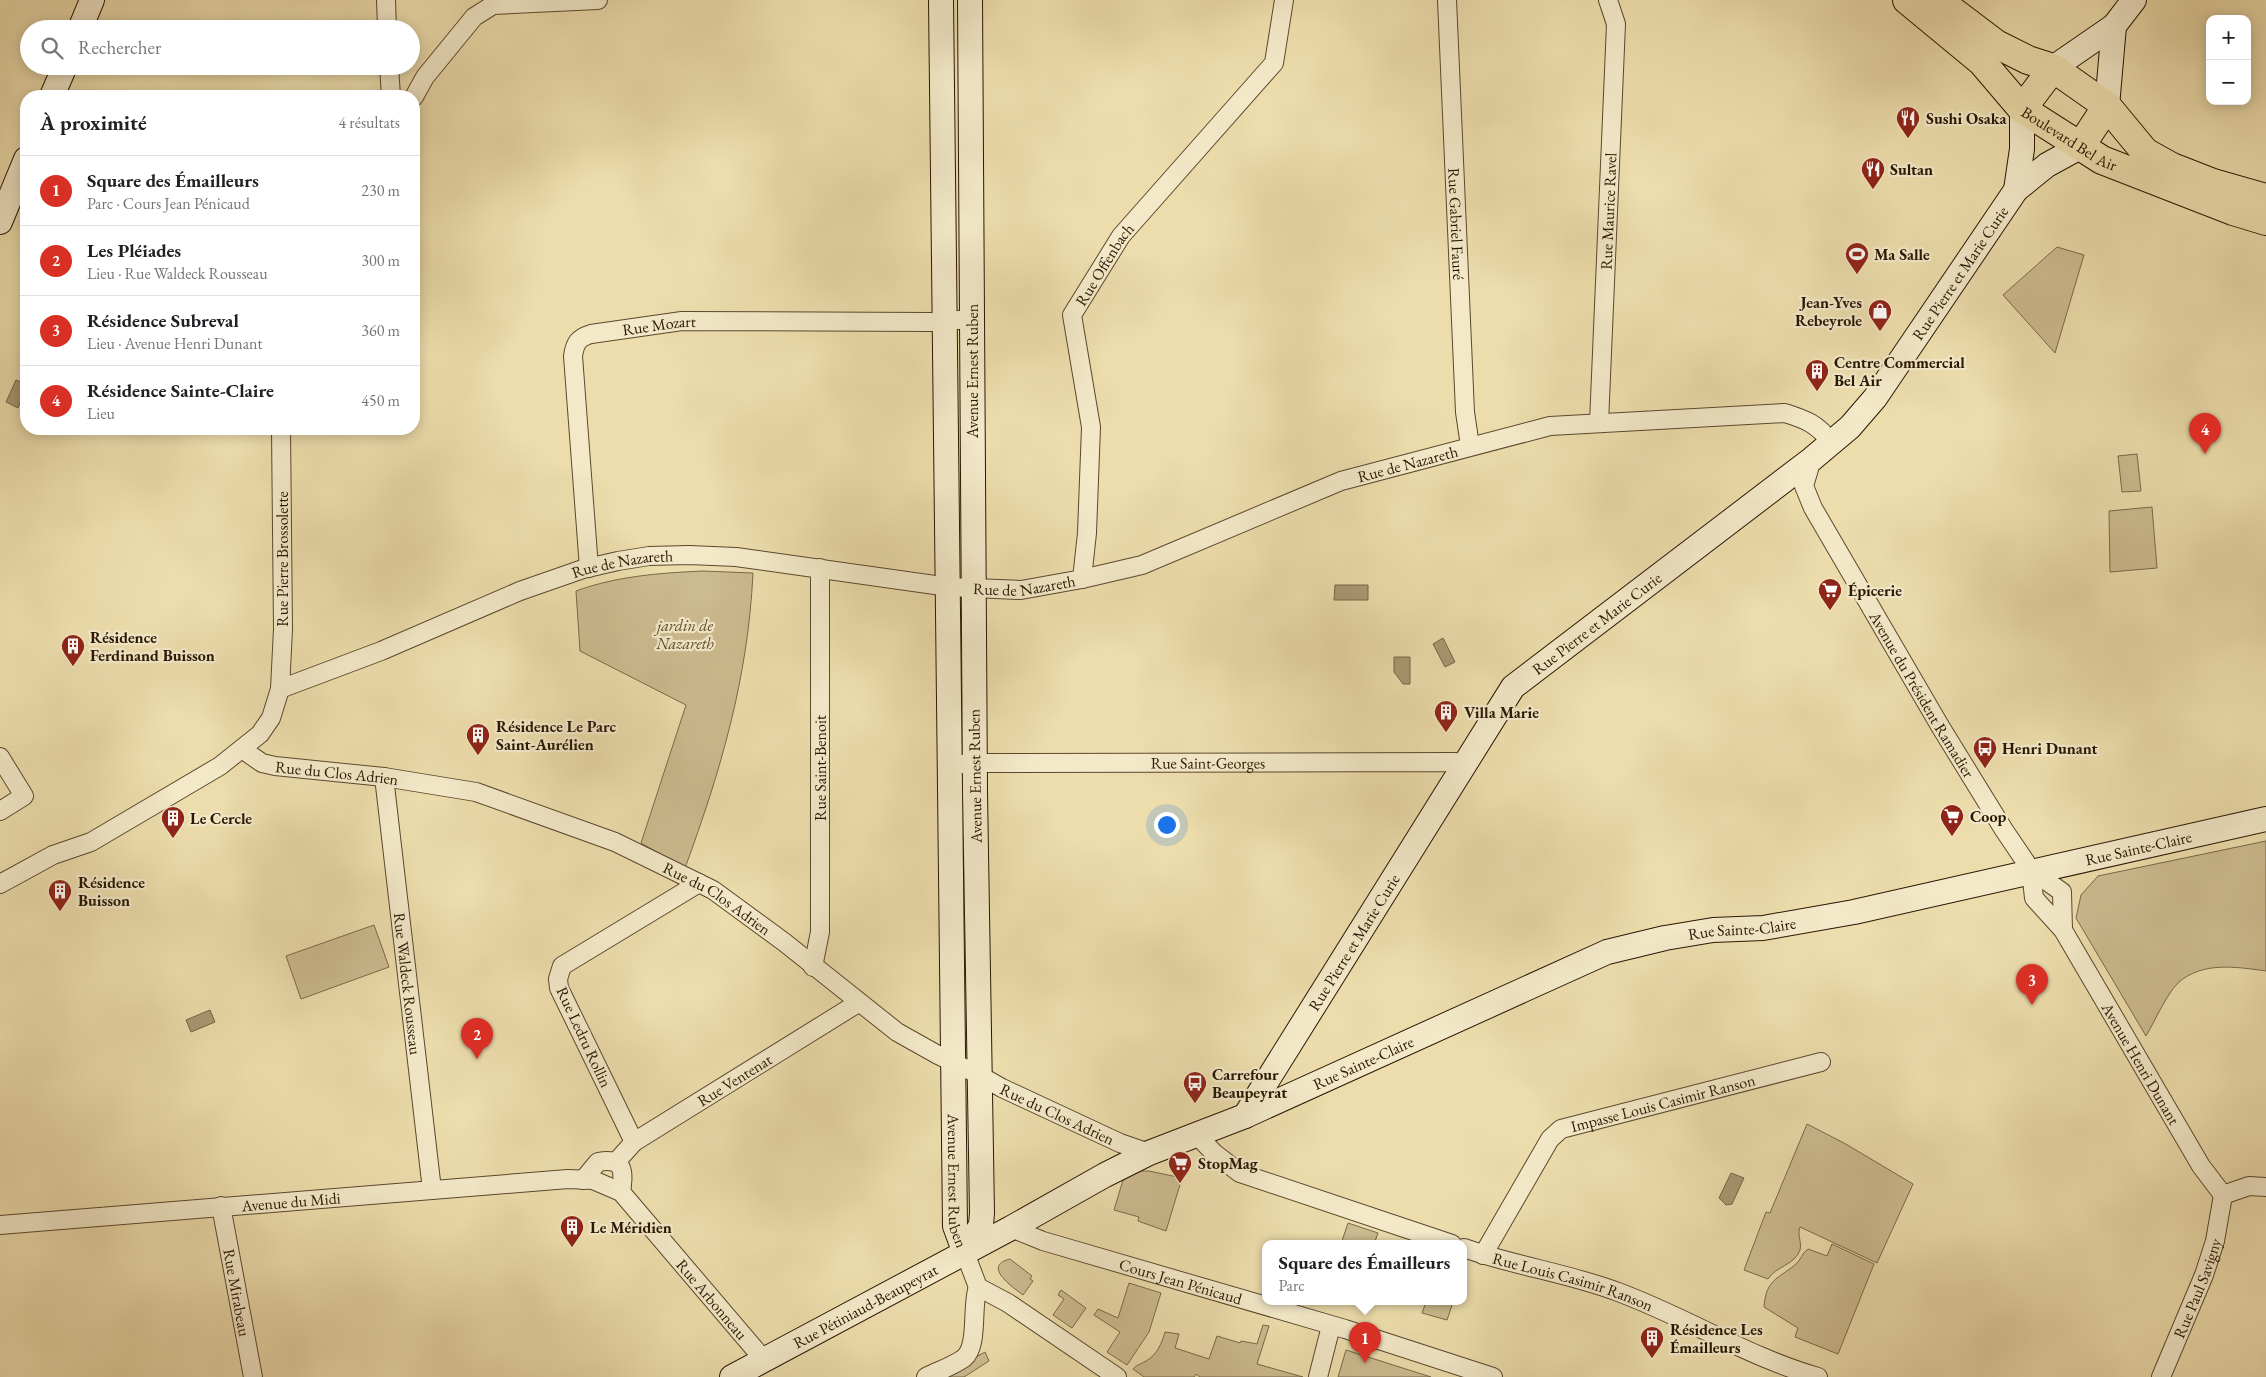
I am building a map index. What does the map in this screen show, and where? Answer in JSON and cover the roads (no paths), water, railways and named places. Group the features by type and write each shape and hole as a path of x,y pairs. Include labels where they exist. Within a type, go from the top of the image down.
{"main road":[{"name":"Boulevard Bel Air","path":"1907,0 1982,62 2022,109 2080,147 2102,160 2135,175 2233,212 2266,220"},
{"name":"Boulevard Bel Air","path":"1938,0 1996,44 2028,60 2053,68 2107,106 2145,152 2172,167 2213,183 2266,198"},
{"path":"2022,109 2053,68"},
{"name":"Rue Pierre et Marie Curie","path":"2080,147 2107,106"}],"street":[{"path":"84,20 92,0"},
{"path":"386,0 387,20"},
{"path":"417,90 425,77 474,17 493,5 598,0"},
{"name":"Avenue Ernest Ruben","path":"941,0 955,1226 965,1253"},
{"name":"Avenue Ernest Ruben","path":"965,1253 981,1224 982,1214 975,763 970,0"},
{"name":"Rue Offenbach","path":"1082,579 1087,533 1091,427 1072,315 1121,236 1274,63 1284,0"},
{"name":"Rue Gabriel Fauré","path":"1447,0 1465,412 1470,446"},
{"name":"Rue Maurice Ravel","path":"1599,423 1616,24 1608,0"},
{"path":"2053,68 2114,26 2134,0"},
{"name":"Rue Pierre et Marie Curie","path":"2107,106 2114,26"},
{"path":"55,90 61,75"},
{"path":"390,75 391,90"},
{"name":"Rue Pierre et Marie Curie","path":"2016,190 2022,150 2022,109"},
{"name":"Rue Pierre et Marie Curie","path":"1245,1116 1514,687 1812,459 1850,426 1875,398 2016,190 2047,165 2080,147"},
{"path":"0,222 20,174"},
{"name":"Rue Mozart","path":"589,568 573,356 574,345 580,337 682,321 946,321 972,319"},
{"name":"Rue de Nazareth","path":"280,689 381,651 474,609 589,568 649,556 736,557 949,587 1021,590 1082,579 1142,565 1341,480 1550,426 1785,414 1806,419 1821,429 1831,442"},
{"name":"Rue Pierre Brossolette","path":"280,689 282,629 281,435"},
{"name":"Avenue du Président Ramadier","path":"1812,459 1804,486 1813,508 1940,726 2031,870"},
{"name":"Rue Saint-Benoit","path":"813,967 820,932 820,568"},
{"path":"0,884 53,855 91,842 220,766 260,734 271,718 280,689"},
{"name":"Rue du Clos Adrien","path":"242,749 262,763 275,766 384,777 476,792 615,842 713,890 784,942 858,1003 897,1032 979,1074 1002,1088 1120,1143 1149,1154"},
{"path":"0,757 24,796 0,811"},
{"name":"Rue Saint-Georges","path":"950,765 975,763 1455,762 1463,767"},
{"name":"Rue Waldeck Rousseau","path":"384,777 432,1190"},
{"name":"Rue Sainte-Claire","path":"1245,1116 1607,952 1664,938 1713,930 1762,928 1854,912 2031,870 2110,855 2266,819"},
{"name":"Avenue Henri Dunant","path":"2031,870 2062,892 2063,930"},
{"name":"Avenue Henri Dunant","path":"2031,870 2034,898 2063,930 2201,1166 2222,1195"},
{"name":"Rue Ledru Rollin","path":"634,1142 559,988 558,979 562,966 698,883"},
{"name":"Rue Ventenat","path":"616,1162 634,1142 858,1003"},
{"name":"Impasse Louis Casimir Ranson","path":"1483,1255 1550,1139 1561,1129 1821,1062"},
{"path":"1149,1154 1245,1116"},
{"path":"1196,1134 1214,1154 1240,1173 1440,1240"},
{"name":"Rue Pétiniaud-Beaupeyrat","path":"732,1377 765,1369 965,1253 1105,1175 1149,1154"},
{"path":"583,1180 598,1162 616,1162 621,1166 624,1174 622,1192"},
{"name":"Avenue du Midi","path":"0,1225 568,1179 604,1184 622,1192"},
{"path":"2222,1195 2249,1186 2266,1187"},
{"name":"Rue Arbonneau","path":"622,1192 765,1369"},
{"name":"Rue Paul Savigny","path":"2160,1377 2204,1275 2215,1241 2222,1195"},
{"name":"Rue Mirabeau","path":"222,1206 253,1377"},
{"name":"Cours Jean Pénicaud","path":"1011,1228 1050,1243 1331,1326 1493,1377"},
{"name":"Rue Louis Casimir Ranson","path":"1467,1249 1483,1255 1576,1277 1618,1292 1666,1311 1770,1359 1818,1377"},
{"path":"965,1253 978,1287 1008,1303 1117,1377"},
{"path":"926,1377 963,1358 971,1348 974,1296 978,1287"},
{"path":"1318,1377 1331,1326"}],"place":[{"name":"Sushi Osaka","path":"1908,139"},
{"name":"Sultan","path":"1873,190"},
{"name":"Ma Salle","path":"1857,275"},
{"name":"Jean-Yves Rebeyrole","path":"1880,332"},
{"name":"Centre Commercial Bel Air","path":"1817,392"},
{"name":"Résidence Sainte-Claire","path":"2205,454"},
{"name":"Épicerie","path":"1830,611"},
{"name":"Résidence Ferdinand Buisson","path":"73,667"},
{"name":"Villa Marie","path":"1446,733"},
{"name":"Résidence Le Parc Saint-Aurélien","path":"478,756"},
{"name":"Henri Dunant","path":"1985,769"},
{"name":"Coop","path":"1952,837"},
{"name":"Le Cercle","path":"173,839"},
{"name":"Résidence Buisson","path":"60,912"},
{"name":"Résidence Subreval","path":"2032,1005"},
{"name":"Les Pléiades","path":"477,1059"},
{"name":"Carrefour Beaupeyrat","path":"1195,1104"},
{"name":"StopMag","path":"1180,1184"},
{"name":"Le Méridien","path":"572,1248"},
{"name":"Résidence Les Émailleurs","path":"1652,1359"},
{"name":"Square des Émailleurs","path":"1365,1363"}],"park label":[{"name":"jardin de Nazareth","path":"685,634"}]}
